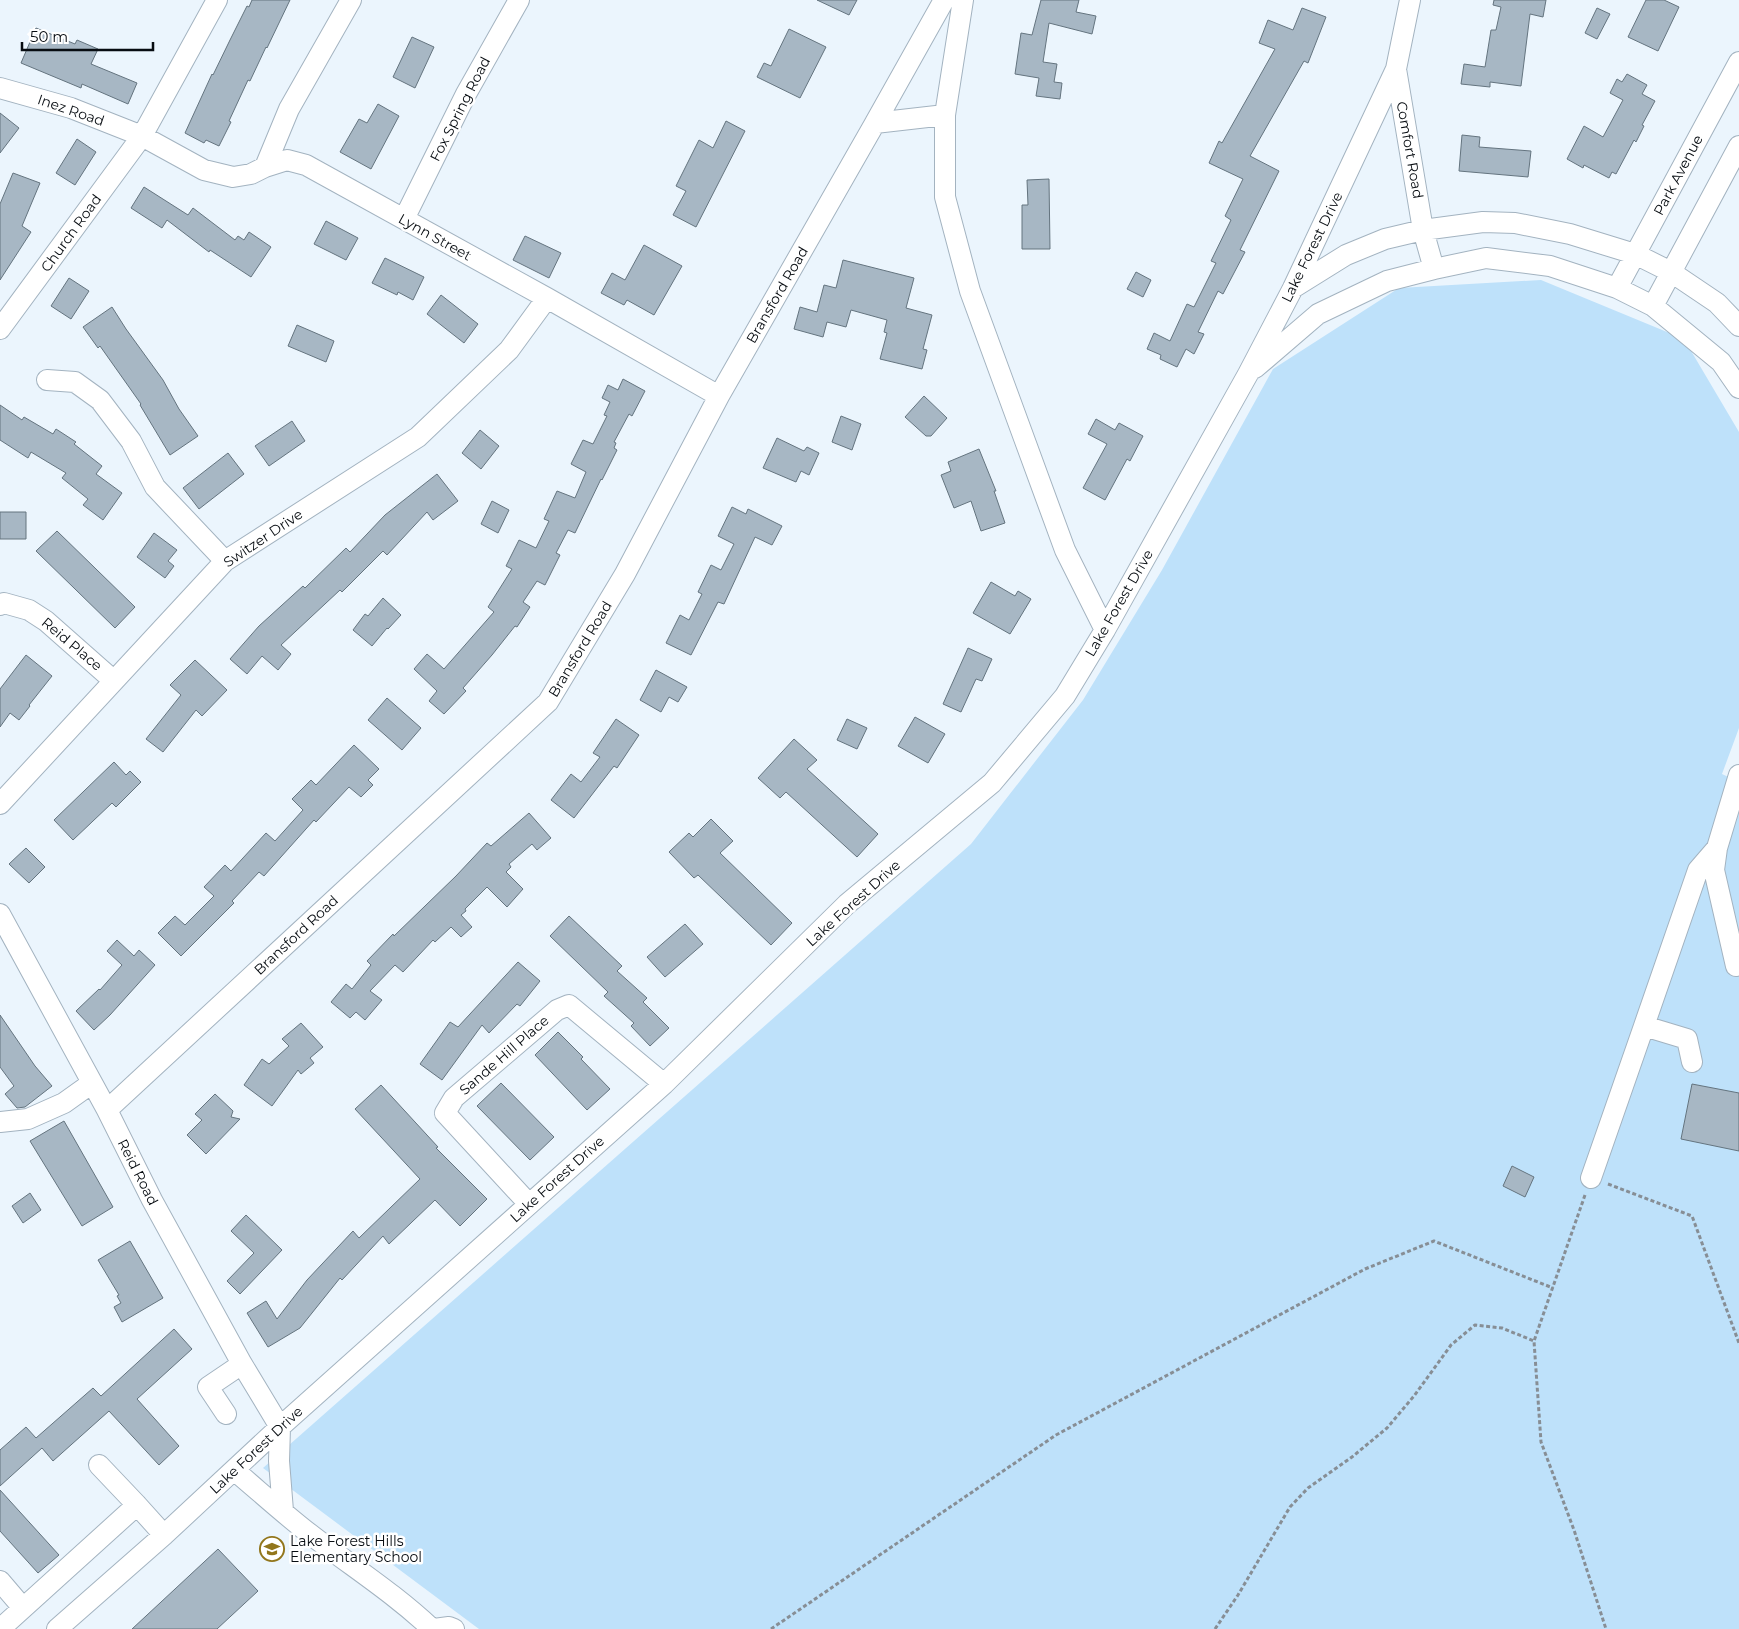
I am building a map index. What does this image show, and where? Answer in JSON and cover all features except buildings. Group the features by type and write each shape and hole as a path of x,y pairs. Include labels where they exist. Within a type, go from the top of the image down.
{"street":[{"name":"Church Road","path":"0,329 142,136 216,0"},
{"path":"265,167 289,109 351,0"},
{"name":"Fox Spring Road","path":"404,219 466,94 519,0"},
{"name":"Bransford Road","path":"107,1110 548,702 625,574 719,396 944,0"},
{"path":"964,0 945,115 945,197 970,291 1065,550 1105,630"},
{"name":"Lake Forest Drive","path":"57,1629 164,1535 280,1427 664,1084 847,904 992,783 1065,696 1105,630 1248,374 1293,288 1396,69 1410,0"},
{"name":"Park Avenue","path":"1616,288 1739,62"},
{"name":"Comfort Road","path":"1396,69 1423,230 1434,268"},
{"name":"Inez Road","path":"0,88 71,108 142,136"},
{"path":"875,123 945,115"},
{"name":"Lynn Street","path":"142,136 204,170 233,177 251,174 287,160 306,165 547,298 719,396"},
{"path":"1653,306 1739,146"},
{"path":"1293,288 1346,255 1385,239 1423,230 1483,222 1515,223 1570,234 1635,254 1671,272 1717,303 1739,326"},
{"path":"1248,374 1318,314 1387,281 1434,268 1486,258 1550,266 1616,288 1653,306 1721,362 1739,388"},
{"name":"Switzer Drive","path":"0,804 225,561 418,438 509,350 547,298"},
{"path":"47,380 75,382 100,400 132,441 155,487 225,561"},
{"name":"Reid Place","path":"0,605 4,603 29,610 46,621 114,681"},
{"path":"1736,966 1714,870 1717,848 1739,775"},
{"path":"1591,1178 1698,870 1717,848"},
{"path":"1717,886 1739,923"},
{"name":"Reid Road","path":"0,914 107,1110 152,1200 242,1364 280,1427"},
{"name":"Sande Hill Place","path":"529,1204 445,1113 454,1098 557,1010 569,1005 664,1084"},
{"path":"1644,1026 1687,1038 1692,1062"},
{"path":"0,1122 28,1119 64,1103 92,1083"},
{"path":"226,1414 208,1387 242,1364"},
{"path":"280,1427 279,1461 283,1511"},
{"path":"99,1465 164,1535"},
{"path":"234,1470 309,1533 385,1589 433,1629 454,1629"},
{"path":"0,1629 137,1505"},
{"path":"0,1582 24,1608"}],"path":[{"path":"1606,1629 1574,1530 1541,1442 1534,1341 1591,1178 1692,1216 1739,1343"},
{"path":"771,1629 1056,1435 1365,1269 1434,1241 1553,1288"},
{"path":"1215,1629 1238,1595 1290,1507 1308,1488 1352,1457 1386,1428 1414,1396 1450,1345 1475,1325 1502,1328 1534,1341"}],"shaded area":[{"path":"1541,280 1684,339 1739,432 1739,728 1722,774 1739,782 1739,1629 479,1629 263,1468 971,844 1083,700 1162,570 1273,369 1399,288"}],"place":[{"name":"Lake Forest Hills Elementary School","path":"272,1549"}]}
